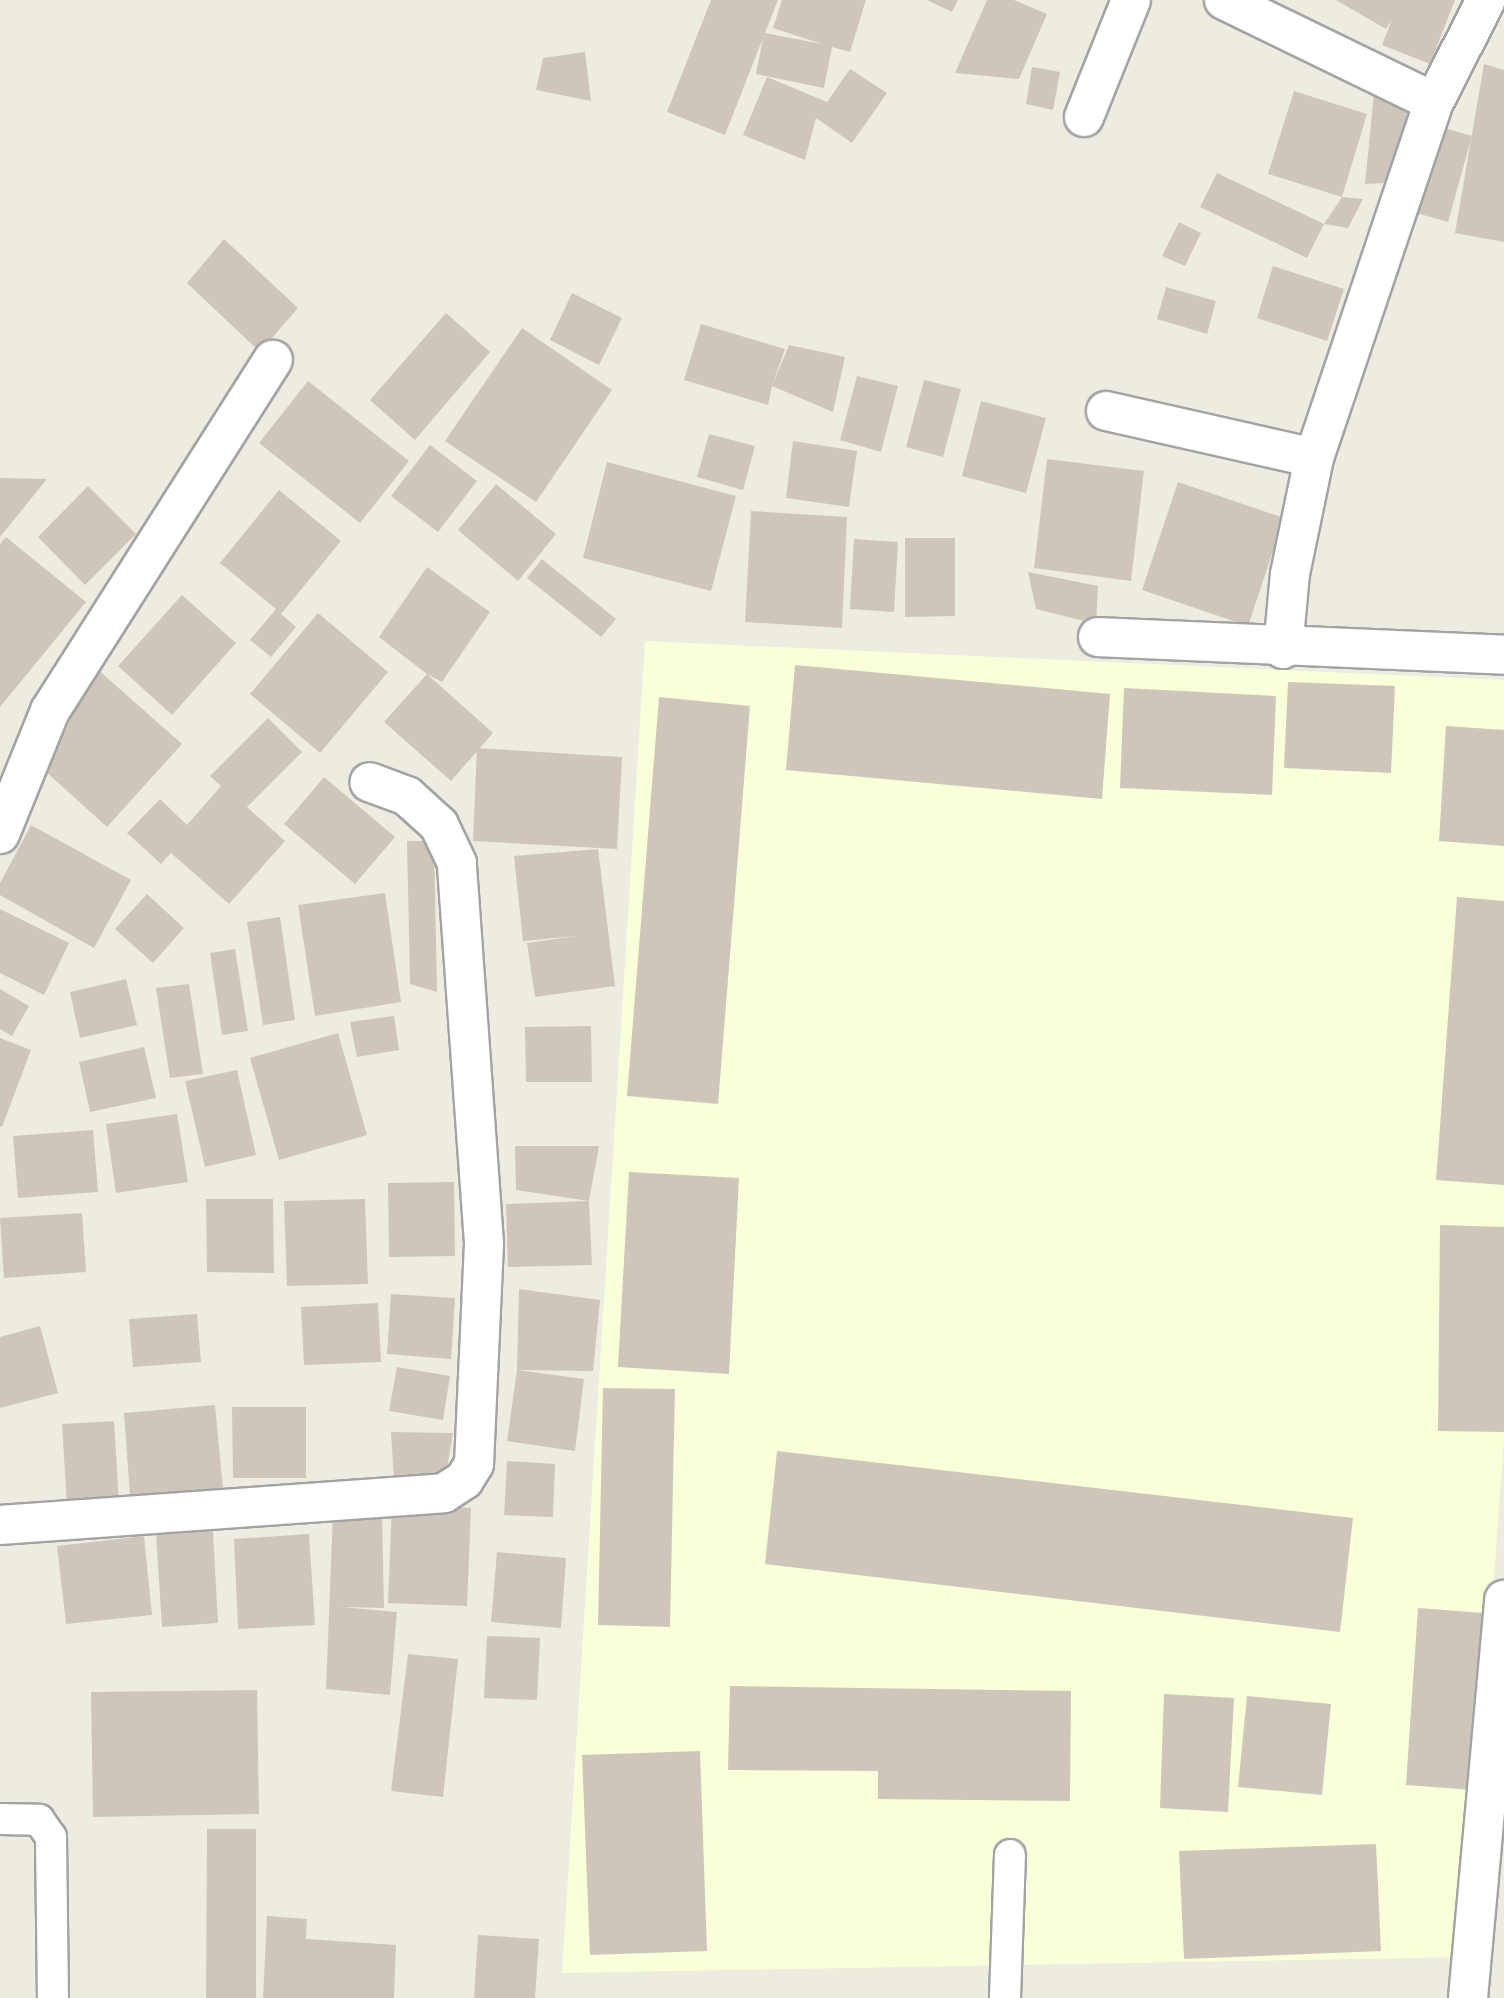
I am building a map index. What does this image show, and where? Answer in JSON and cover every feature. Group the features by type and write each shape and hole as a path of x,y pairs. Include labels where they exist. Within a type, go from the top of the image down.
{"street":[{"path":"1084,117 1131,0"},
{"path":"1224,0 1434,102"},
{"path":"1283,649 1290,574 1314,458 1434,102 1486,0"},
{"path":"0,834 61,692 273,359"},
{"path":"1106,411 1314,458"},
{"path":"1098,637 1283,649 1504,655"},
{"path":"0,1525 444,1493 464,1480 474,1464 484,1243 457,863 439,825 407,796 369,782"},
{"path":"1468,1998 1504,1600"}],"lane":[{"path":"0,1819 40,1820 51,1837 53,1998"},
{"path":"1005,1998 1010,1855"}],"shaded area":[{"path":"645,641 1504,680 1504,1439 1467,1957 562,1973"}],"building":[{"path":"711,0 778,0 765,33 822,44 773,28 782,0 866,0 850,52 832,47 824,88 756,74 763,38 725,135 667,112"},
{"path":"927,0 958,0 952,12"},
{"path":"987,0 1014,0 1047,14 1019,79 955,73"},
{"path":"1336,0 1455,0 1430,64 1382,45 1392,19 1386,29"},
{"path":"585,52 591,101 536,90 543,58"},
{"path":"1484,64 1504,70 1504,242 1455,233"},
{"path":"1032,67 1060,72 1053,110 1026,104"},
{"path":"850,69 887,93 852,143 816,118 805,160 743,135 767,77 827,102"},
{"path":"1375,83 1406,90 1407,182 1365,184"},
{"path":"1294,91 1367,114 1342,197 1268,174"},
{"path":"1437,126 1472,136 1448,222 1413,212"},
{"path":"1217,173 1324,224 1307,258 1200,207"},
{"path":"1342,197 1363,199 1348,228 1324,224"},
{"path":"1179,222 1201,233 1185,266 1162,256"},
{"path":"224,239 298,308 260,352 187,283"},
{"path":"1273,266 1344,289 1327,341 1257,318"},
{"path":"1166,287 1216,301 1207,334 1157,319"},
{"path":"572,293 622,318 599,365 550,340"},
{"path":"446,313 490,352 415,440 370,400"},
{"path":"701,324 785,349 768,405 684,380"},
{"path":"522,328 612,390 536,502 445,441"},
{"path":"789,345 845,357 833,412 772,386"},
{"path":"857,376 898,386 881,452 840,440"},
{"path":"924,380 961,389 943,457 906,447"},
{"path":"308,381 409,461 360,523 259,443"},
{"path":"981,401 1046,418 1026,493 962,476"},
{"path":"709,434 755,446 743,490 697,477"},
{"path":"793,441 857,451 849,507 786,498"},
{"path":"430,445 477,481 438,532 391,496"},
{"path":"1047,459 1144,471 1131,581 1034,568"},
{"path":"607,462 736,496 711,591 583,558"},
{"path":"0,478 47,479 0,537"},
{"path":"1178,482 1284,518 1248,626 1142,590"},
{"path":"496,484 556,534 518,581 458,530"},
{"path":"88,486 136,534 85,585 38,537"},
{"path":"279,490 341,541 281,614 296,627 271,657 250,640 276,609 220,563"},
{"path":"751,511 847,517 842,628 745,622"},
{"path":"6,537 86,602 0,707 0,544"},
{"path":"905,538 955,538 955,616 905,617"},
{"path":"854,539 898,542 894,612 850,609"},
{"path":"542,559 616,619 601,637 527,578"},
{"path":"427,567 490,612 442,682 427,674 379,637"},
{"path":"1028,572 1098,586 1096,624 1036,609"},
{"path":"182,595 236,643 172,715 118,666"},
{"path":"318,613 388,672 320,753 250,694"},
{"path":"795,665 1110,694 1102,799 786,770"},
{"path":"96,668 182,744 107,827 45,771"},
{"path":"427,674 493,733 451,781 384,722"},
{"path":"1288,682 1395,686 1391,773 1284,768"},
{"path":"1124,688 1276,696 1272,795 1120,788"},
{"path":"659,697 750,706 718,1104 627,1096"},
{"path":"268,718 302,752 247,807 285,841 229,904 171,853 161,864 127,833 160,799 187,825 221,786 210,776"},
{"path":"1446,726 1504,730 1504,846 1439,841"},
{"path":"477,748 622,757 617,849 473,841"},
{"path":"324,777 395,837 355,884 284,824"},
{"path":"31,825 131,880 94,948 0,895 0,883"},
{"path":"407,841 434,841 437,992 410,984"},
{"path":"598,849 615,986 535,997 527,943 576,936 523,941 514,856"},
{"path":"385,893 401,1002 315,1016 298,905"},
{"path":"147,894 184,928 153,963 115,929"},
{"path":"1457,897 1504,901 1504,1185 1436,1180"},
{"path":"0,909 69,943 44,995 0,973"},
{"path":"280,917 295,1020 263,1025 247,922"},
{"path":"235,949 248,1031 222,1035 210,953"},
{"path":"126,979 137,1025 80,1038 70,992"},
{"path":"189,984 203,1074 170,1078 156,988"},
{"path":"0,989 29,1006 12,1036 0,1029"},
{"path":"394,1016 399,1050 357,1057 350,1022"},
{"path":"591,1026 592,1082 526,1082 525,1027"},
{"path":"338,1033 367,1135 279,1160 250,1058"},
{"path":"0,1038 31,1050 2,1127 0,1126"},
{"path":"144,1047 156,1098 90,1112 79,1062"},
{"path":"237,1070 256,1155 205,1167 185,1081"},
{"path":"177,1114 188,1182 116,1193 106,1124"},
{"path":"93,1130 98,1192 18,1198 13,1136"},
{"path":"515,1146 599,1146 589,1201 516,1190"},
{"path":"629,1172 739,1178 729,1374 618,1367"},
{"path":"454,1182 455,1256 389,1257 388,1183"},
{"path":"206,1199 273,1199 274,1273 207,1272"},
{"path":"365,1199 368,1284 287,1286 284,1201"},
{"path":"589,1201 592,1265 508,1267 506,1204"},
{"path":"82,1213 86,1272 4,1278 0,1218"},
{"path":"1440,1225 1504,1227 1504,1432 1438,1431"},
{"path":"519,1289 600,1300 593,1371 517,1370"},
{"path":"391,1294 455,1298 451,1359 387,1354"},
{"path":"378,1303 381,1362 304,1365 301,1307"},
{"path":"197,1314 201,1362 133,1367 129,1319"},
{"path":"40,1326 58,1393 0,1408 0,1337"},
{"path":"397,1367 450,1376 443,1420 389,1411"},
{"path":"517,1370 584,1379 575,1451 507,1441"},
{"path":"603,1388 675,1389 670,1627 598,1625"},
{"path":"215,1405 223,1489 130,1496 124,1413"},
{"path":"232,1407 306,1407 306,1478 233,1478"},
{"path":"114,1421 119,1503 67,1506 62,1424"},
{"path":"391,1432 453,1433 445,1479 394,1481"},
{"path":"777,1451 1353,1518 1340,1632 765,1564"},
{"path":"507,1461 555,1464 553,1517 504,1515"},
{"path":"392,1503 471,1508 467,1606 388,1603"},
{"path":"333,1513 382,1513 384,1608 341,1607 397,1612 390,1695 326,1689"},
{"path":"213,1531 218,1623 162,1627 156,1534"},
{"path":"309,1534 315,1625 238,1629 234,1539"},
{"path":"144,1536 152,1615 66,1624 57,1546"},
{"path":"497,1552 566,1558 561,1628 491,1622"},
{"path":"1418,1608 1483,1613 1472,1790 1406,1785"},
{"path":"487,1636 540,1638 537,1700 484,1698"},
{"path":"408,1654 458,1659 443,1797 391,1791"},
{"path":"730,1686 1071,1691 1070,1801 878,1799 878,1771 728,1770"},
{"path":"257,1690 259,1814 93,1817 91,1692"},
{"path":"1164,1694 1234,1698 1228,1812 1160,1808"},
{"path":"1247,1696 1331,1704 1322,1795 1238,1787"},
{"path":"700,1751 707,1951 590,1955 582,1755"},
{"path":"207,1829 256,1829 256,1998 206,1998"},
{"path":"1376,1844 1381,1951 1184,1959 1179,1851"},
{"path":"267,1916 307,1919 306,1939 396,1945 394,1998 263,1998"},
{"path":"478,1935 539,1939 535,1998 474,1998"}]}
